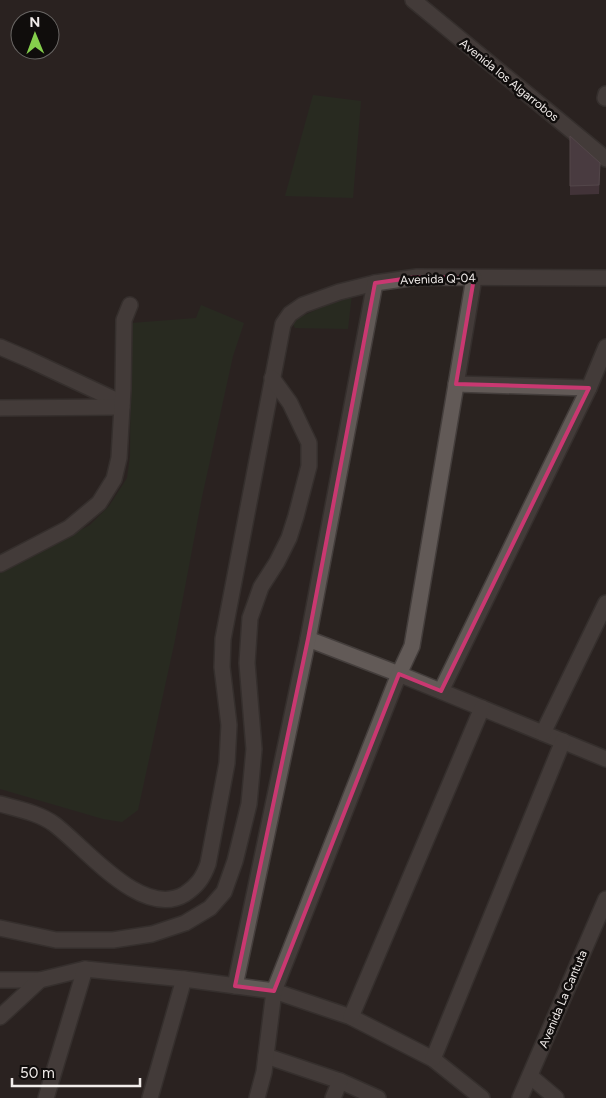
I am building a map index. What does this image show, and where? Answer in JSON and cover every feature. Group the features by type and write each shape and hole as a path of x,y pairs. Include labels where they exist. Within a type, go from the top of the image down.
{"street":[{"name":"Avenida los Algarrobos","path":"413,0 606,159"},
{"name":"Avenida Q-04","path":"272,378 282,324 290,314 303,306 339,292 375,283 417,277 606,278"},
{"path":"257,1098 264,1072 274,991 399,674 412,646 474,278"},
{"path":"235,986 308,639 375,283"},
{"path":"0,564 69,528 99,503 114,479 119,458 124,320 130,305"},
{"path":"0,347 122,405"},
{"path":"441,691 589,388 606,347"},
{"path":"0,804 40,816 53,823 114,876 144,895 158,900 168,900 181,896 199,882 208,864 227,762 229,725 222,667 223,639 272,378"},
{"path":"0,928 56,940 113,940 152,934 185,923 210,908 224,892 235,861 249,804 254,749 247,663 250,618 261,587 289,538 309,466 309,443 290,403 272,378"},
{"path":"456,384 589,388"},
{"path":"0,408 122,405"},
{"path":"542,733 606,603"},
{"path":"308,639 399,674 606,759"},
{"path":"350,1017 482,708"},
{"path":"433,1059 563,741"},
{"name":"Avenida La Cantuta","path":"520,1098 606,899"},
{"path":"0,980 40,980 85,969 184,979 274,991 350,1017 433,1059 482,1098"},
{"path":"46,1098 85,969"},
{"path":"150,1098 184,979"},
{"path":"0,1017 40,980"},
{"path":"266,1056 340,1081 378,1098"},
{"path":"530,1076 556,1098"},
{"path":"333,1098 340,1081"}],"highlighted area":[{"path":"417,277 474,278 456,384 589,388 441,691 399,674 274,991 235,986 308,639 375,283"}],"green space":[{"path":"313,95 361,101 353,198 285,196"},
{"path":"352,294 348,329 295,328 291,321"},
{"path":"201,305 244,323 233,356 202,497 175,640 138,810 122,822 103,819 0,789 0,573 90,525 109,506 127,478 130,456 131,323 196,318"}],"building":[{"path":"570,136 600,163 599,185 570,186"}]}
